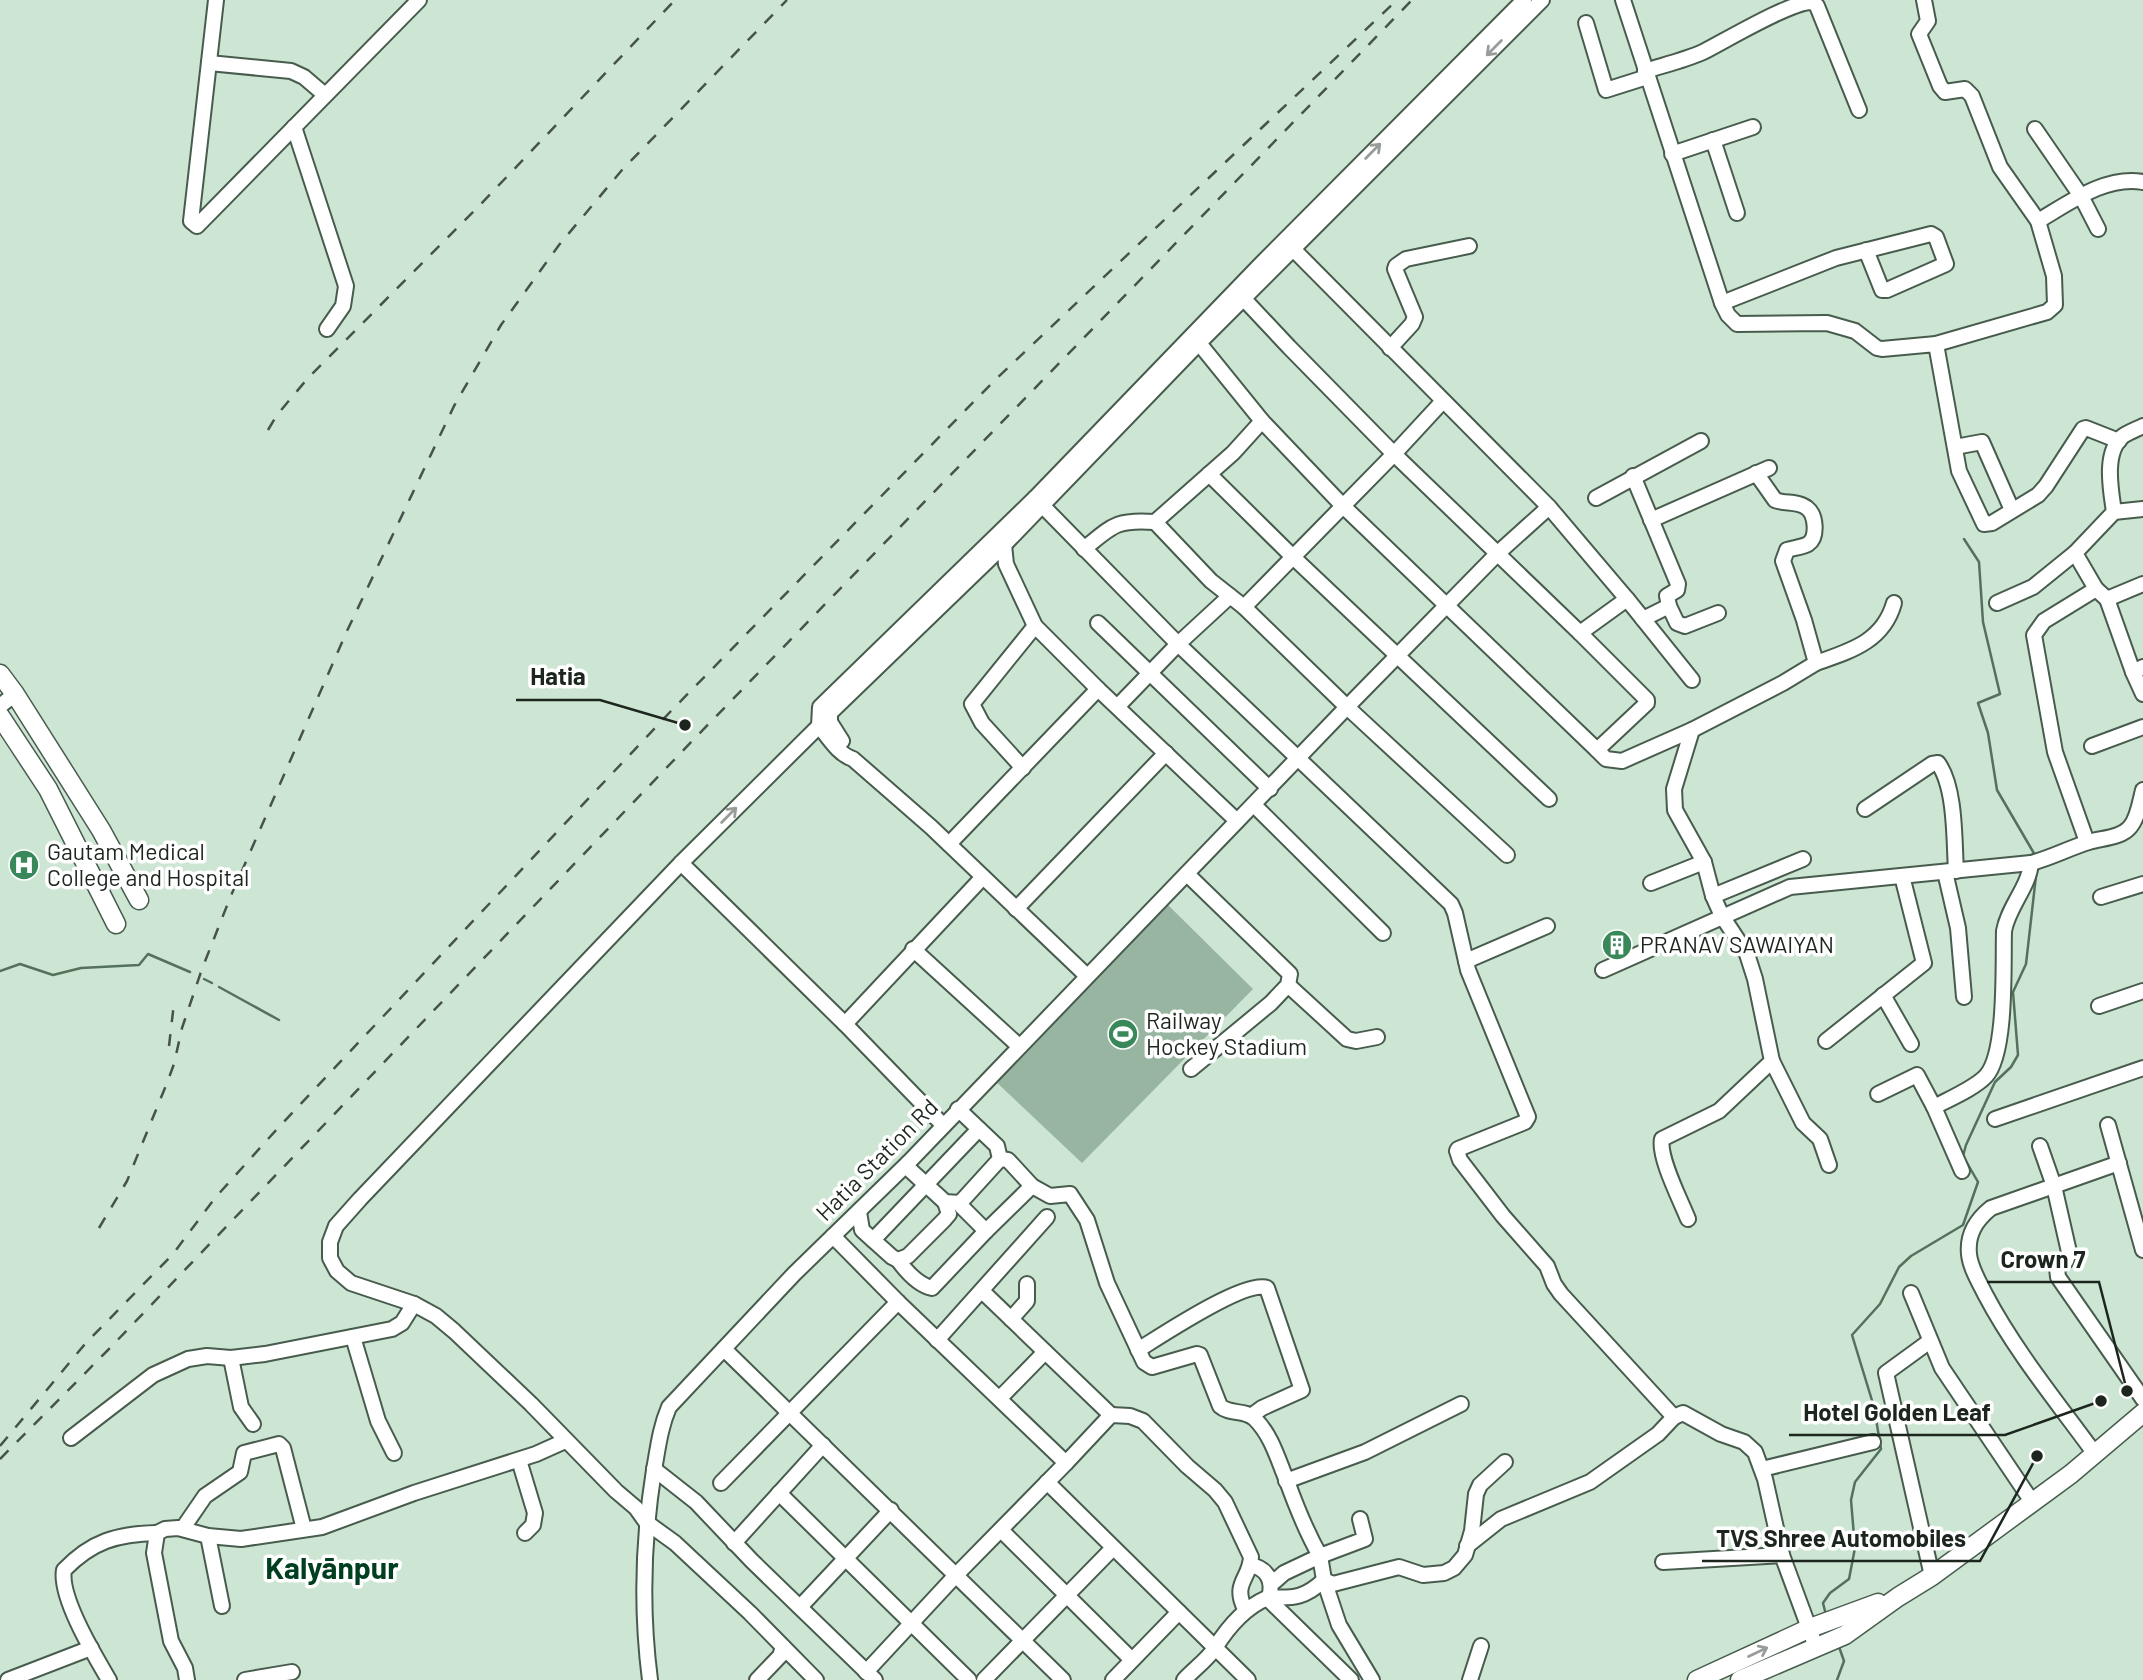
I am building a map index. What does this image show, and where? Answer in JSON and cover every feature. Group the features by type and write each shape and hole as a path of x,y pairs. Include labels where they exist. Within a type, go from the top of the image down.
{"main road":[{"path":"5,684 101,830 139,900"},
{"path":"0,716 48,789 116,924"},
{"path":"1740,1680 1845,1635 2033,1503 2143,1413"},
{"path":"1697,1680 1814,1626 1898,1597"}],"street":[{"path":"216,0 191,221 193,225 200,225 419,0"},
{"path":"1087,976 949,844 853,759 846,757 835,747 819,726 820,707 1039,501 1524,0"},
{"path":"1196,339 1243,298 1542,0"},
{"path":"1623,0 1672,154 1728,315 1737,324 1827,323 1855,331 1882,349 1936,344 2040,315 2055,305 2056,288 2038,220 2000,167 1972,96 1965,89 1945,92 1940,86 1919,34 1928,21 1924,0"},
{"path":"1586,23 1606,90 1702,52 1784,5 1808,2 1818,6 1859,110"},
{"path":"209,63 291,71 304,77 325,95"},
{"path":"294,127 346,286 343,306 327,329"},
{"path":"1672,154 1753,127"},
{"path":"2035,129 2081,196 2098,229"},
{"path":"1713,140 1737,213"},
{"path":"2038,220 2081,196 2125,179 2143,182"},
{"path":"1722,303 1823,262 1866,250 1931,234 1936,237 1946,264 1882,290 1866,250"},
{"path":"1390,348 1415,317 1395,270 1396,266 1406,259 1469,246"},
{"path":"1292,248 1549,507 1692,680"},
{"path":"1243,298 1394,454 1647,700 1647,704 1597,750"},
{"path":"1196,339 1262,421 1343,506 1606,759 1622,761 1692,730 1816,663 1859,648 1885,622 1894,603"},
{"path":"1936,344 1962,480 1984,524 1992,523 2046,486 2083,429 2119,441"},
{"path":"1244,607 1443,401"},
{"path":"1084,550 1109,528 1121,522 1155,522 1233,453 1262,421"},
{"path":"2114,512 2109,470 2119,441 2143,426"},
{"path":"1596,498 1701,441"},
{"path":"1955,447 1982,442 2012,510"},
{"path":"1651,520 1763,471 1775,500 1803,505 1810,511 1814,530 1812,540 1806,545 1787,550 1783,561 1816,663"},
{"path":"1209,474 1549,799"},
{"path":"1633,476 1678,584 1677,590 1667,596 1677,623 1682,626 1718,612"},
{"path":"853,759 851,751 834,732 830,713 1004,545 1039,501"},
{"path":"1039,501 1084,550 1178,643 1451,904 1466,961 1528,1117 1525,1122 1458,1149 1460,1160 1503,1216 1547,1266 1557,1289 1675,1417"},
{"name":"Hatia Station Rd","path":"650,1680 644,1617 646,1522 660,1428 669,1407 1347,707 1498,553 1549,507"},
{"path":"1997,603 2033,587 2076,553 2114,512 2143,509"},
{"path":"1155,522 1211,581 1244,607 1507,855"},
{"path":"1004,545 1006,564 1035,626 1237,821"},
{"path":"2076,553 2101,594 2138,669 2143,694"},
{"path":"2088,842 2055,752 2034,635 2044,621 2101,594 2143,584"},
{"path":"1118,706 1178,643 1230,596"},
{"path":"1580,633 1627,599"},
{"path":"1643,619 1669,606"},
{"path":"1098,623 1270,789"},
{"path":"1023,768 982,723 972,704 1035,626"},
{"path":"0,706 5,684"},
{"path":"949,844 1098,689"},
{"path":"816,1680 675,1543 646,1522 636,1508 615,1491 454,1331 436,1316 414,1304 351,1283 337,1272 330,1258 330,1242 336,1226 681,863 819,726"},
{"path":"2092,746 2143,727"},
{"path":"1692,730 1674,789 1675,810 1704,862 1713,895 1723,916 1747,954 1772,1061 1803,1123 1820,1139 1829,1164"},
{"path":"1016,909 1166,752"},
{"path":"1865,809 1932,764 1938,763 1942,770 1951,803 1950,871 1964,997"},
{"path":"1603,970 1797,885 2031,863 2051,858 2128,829 2133,824 2143,790"},
{"path":"1254,805 1383,933"},
{"path":"1713,895 1803,859"},
{"path":"1651,883 1704,862"},
{"path":"681,863 845,1024 943,1125"},
{"path":"1934,1107 1980,1081 1992,1068 2001,1023 2005,924 2028,876 2031,863"},
{"path":"1187,874 1290,974 1288,985 1191,1069"},
{"path":"1826,1041 1924,962 1902,876"},
{"path":"845,1024 982,877"},
{"path":"2101,897 2143,884"},
{"path":"1466,961 1547,926"},
{"path":"913,949 1019,1046"},
{"path":"1288,985 1347,1039 1356,1041 1377,1037"},
{"path":"2099,1006 2143,991"},
{"path":"1883,996 1910,1044"},
{"path":"1688,1219 1667,1165 1661,1145 1662,1139 1719,1111 1772,1061"},
{"path":"1995,1119 2143,1068"},
{"path":"1878,1094 1917,1075 1962,1171"},
{"path":"958,1110 997,1146 1000,1159"},
{"path":"2108,1125 2143,1250"},
{"path":"873,1240 979,1129"},
{"path":"2040,1146 2069,1252 2066,1261 2057,1268 2058,1277 2143,1399"},
{"path":"898,1260 908,1256 944,1220 953,1202 1000,1159 1008,1160 1032,1185 1050,1196 1070,1194 1084,1213 1107,1283 1144,1362 1152,1367 1200,1355 1220,1406 1227,1411 1251,1416 1272,1445 1321,1556 1324,1580 1339,1625 1373,1680"},
{"path":"908,1163 909,1169 926,1185 962,1207 986,1231"},
{"path":"2095,1454 2003,1328 1977,1279 1969,1255 1970,1232 1979,1217 1991,1208 2119,1163"},
{"path":"859,1212 862,1230 898,1260 913,1277 932,1288 1032,1185"},
{"path":"937,1340 1047,1217"},
{"path":"833,1236 1066,1463"},
{"path":"1011,1319 1027,1301 1027,1284"},
{"path":"1138,1350 1218,1303 1263,1286 1269,1292 1302,1386 1299,1393 1262,1408 1251,1416"},
{"path":"982,1291 1111,1415 1130,1416 1143,1421 1226,1502 1251,1557 1250,1565 1241,1581 1240,1590 1245,1609"},
{"path":"1911,1293 1942,1368 2033,1503"},
{"path":"721,1483 898,1302"},
{"path":"71,1438 94,1418 169,1366 207,1356 231,1358 265,1354 392,1329 402,1323 414,1304"},
{"path":"353,1337 373,1409 394,1453"},
{"path":"1930,1341 1886,1373 1932,1576"},
{"path":"724,1349 1063,1680"},
{"path":"1000,1398 1045,1352"},
{"path":"231,1358 239,1400 244,1413 253,1424"},
{"path":"1286,1481 1366,1452 1461,1404"},
{"path":"1467,1546 1501,1519 1590,1482 1683,1413 1715,1431 1744,1442 1755,1452 1762,1469 1782,1555 1814,1626 1818,1647"},
{"path":"654,1469 680,1488 870,1676 912,1622 1111,1415"},
{"path":"109,1680 64,1589 64,1570 75,1559 104,1541 119,1536 157,1533 164,1529 183,1528 208,1536 241,1539 323,1527 414,1493 519,1460 565,1441"},
{"path":"1762,1469 1873,1442"},
{"path":"183,1528 200,1502 240,1472 244,1453 279,1444 284,1448 304,1529"},
{"path":"734,1543 823,1445"},
{"path":"519,1460 535,1513 533,1525 525,1533"},
{"path":"1324,1580 1342,1584 1399,1567 1423,1575 1444,1573 1461,1563 1472,1531 1479,1485 1505,1462"},
{"path":"1047,1482 1248,1680"},
{"path":"779,1493 969,1680"},
{"path":"800,1607 891,1510"},
{"path":"1250,1565 1256,1566 1275,1581 1284,1573 1365,1539 1360,1519"},
{"path":"1001,1530 1132,1660"},
{"path":"157,1533 154,1553 171,1641 185,1668 187,1680"},
{"path":"208,1536 222,1606"},
{"path":"984,1680 1113,1548"},
{"path":"1663,1562 1782,1555"},
{"path":"1268,1598 1273,1586 1270,1578"},
{"path":"1184,1680 1215,1648 1218,1640 1245,1609 1268,1598 1311,1593 1324,1580"},
{"path":"1268,1598 1351,1680"},
{"path":"1114,1680 1179,1612"},
{"path":"1470,1680 1481,1646"},
{"path":"757,1680 780,1656 783,1647"},
{"path":"8,1680 91,1648"},
{"path":"245,1680 292,1672"}],"green space":[{"name":"Railway Hockey Stadium","path":"1167,904 1253,989 1082,1163 993,1079"}],"waterway":[{"path":"1964,539 1979,562 1983,622 2000,694 1978,703 1988,733 1997,790 2035,855"},
{"path":"1826,1615 1823,1603 1830,1593 1849,1579 1855,1548 1851,1500 1855,1482 1881,1449 1874,1407 1852,1335 1880,1304 1899,1267 1911,1256 1963,1225 1978,1182 1963,1156 1966,1145 1995,1082 2011,1067 2018,1055 2013,992 2026,964 2037,867"},
{"path":"0,971 20,964 53,975 81,968 139,965 148,954 190,972"},
{"path":"204,979 212,983"},
{"path":"219,987 279,1020"},
{"path":"1837,1680 1844,1661 1838,1644"}],"railway":[{"path":"268,430 308,378 479,206 675,0"},
{"path":"99,1228 127,1181 167,1083 202,969 230,898 347,631 454,406 501,325 559,245 622,170 787,0"},
{"path":"0,1446 85,1344 173,1254 215,1198 277,1129 671,711 996,379 1397,0"},
{"path":"0,1459 1412,0"},
{"path":"169,1046 174,1003"}],"place":[{"name":"Hatia","path":"685,725"},
{"name":"Gautam Medical College and Hospital","path":"24,865"},
{"name":"PRANAV SAWAIYAN","path":"1617,945"},
{"name":"Railway Hockey Stadium","path":"1123,1034"},
{"name":"Crown 7","path":"2127,1391"},
{"name":"Hotel Golden Leaf","path":"2101,1401"},
{"name":"TVS Shree Automobiles","path":"2037,1456"}],"district":[{"name":"Kalyānpur","path":"332,1569"}]}
